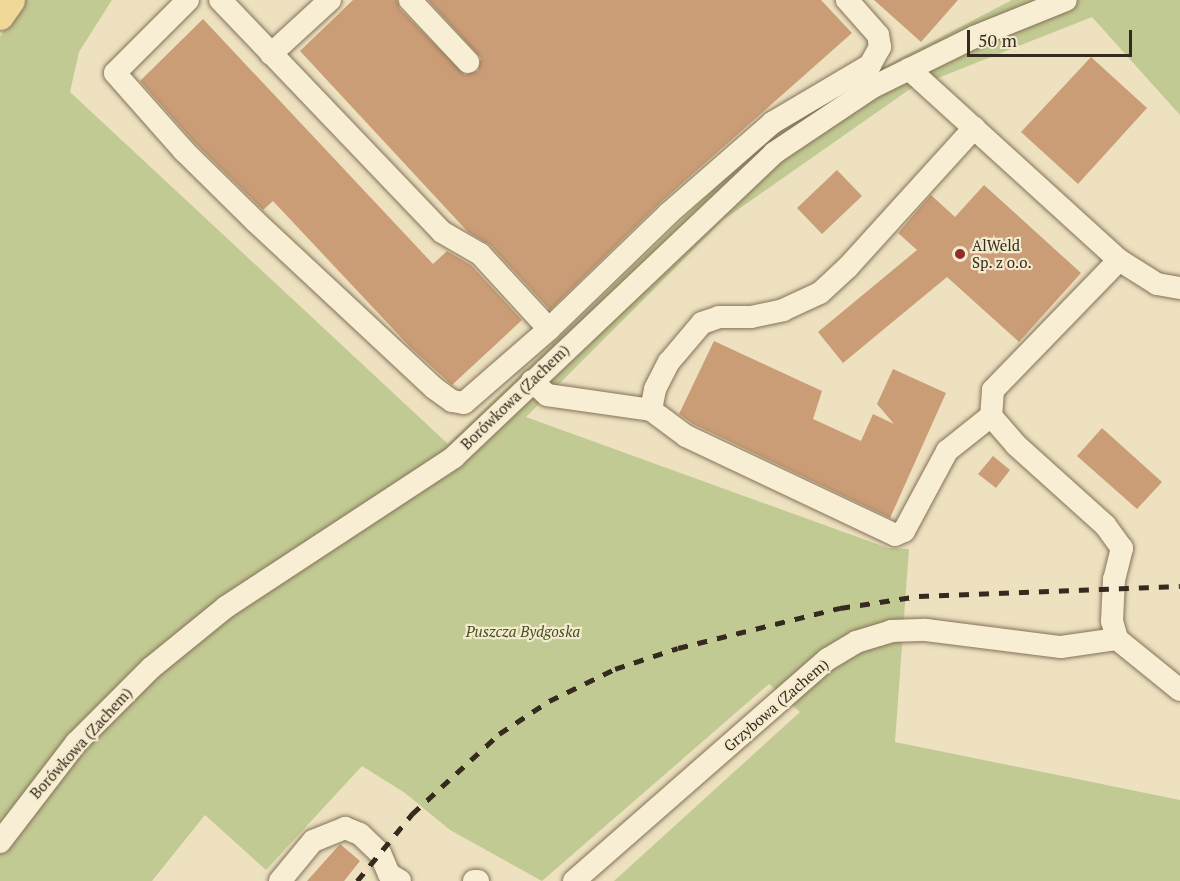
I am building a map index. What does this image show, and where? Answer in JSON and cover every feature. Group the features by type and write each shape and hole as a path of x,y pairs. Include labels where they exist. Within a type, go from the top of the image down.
{"main road":[{"path":"0,16 11,0"}],"lane":[{"path":"188,0 115,73 184,151 255,221 434,388 452,401 464,403 549,329 669,213 772,123 870,65 880,46 878,35 847,0"},
{"path":"220,0 442,232 480,254 549,329"},
{"path":"271,54 330,0"},
{"path":"410,0 468,62"},
{"name":"Borówkowa (Zachem)","path":"0,842 76,743 159,661 226,607 454,457 774,153 871,88 974,37 1066,0"},
{"path":"909,69 1119,260 1157,284 1180,305"},
{"path":"651,410 656,388 669,362 702,323 719,317 751,317 783,310 820,293 848,267 974,128"},
{"path":"1119,260 993,390 991,416 1016,446 1105,525 1122,548 1114,579 1112,621 1117,639 1180,690"},
{"path":"1157,284 1180,288"},
{"path":"532,381 547,395 651,410 686,436 895,535 904,531 947,451 991,416"},
{"name":"Grzybowa (Zachem)","path":"574,881 813,671 856,642 891,631 926,630 1061,647 1117,639"},
{"path":"280,881 314,841 345,828 360,834 380,854 389,874 400,881"}],"green space":[{"name":"Puszcza Bydgoska","path":"22,0 112,0 79,52 70,92 448,444 770,135 847,86 1012,0 1180,0 1180,115 1092,17 910,89 723,220 526,417 888,548 909,549 895,742 1180,800 1180,881 614,881 800,712 769,684 542,881 450,830 405,793 362,766 266,870 205,815 152,881 0,881 0,37"}],"building":[{"path":"353,0 397,0 400,9 465,75 478,71 481,58 428,0 821,0 852,33 660,203 550,310 490,245 468,232 300,51"},
{"path":"874,0 958,0 921,42"},
{"path":"203,19 433,264 447,251 471,265 522,320 452,385 410,347 273,201 263,210 194,142 140,81"},
{"path":"1091,57 1147,108 1078,184 1021,132"},
{"path":"837,170 862,196 822,234 797,208"},
{"path":"984,185 1081,273 1019,342 947,277 843,363 818,332 917,250 898,233 931,195 955,217"},
{"path":"714,341 822,391 813,419 861,441 873,414 894,424 877,404 893,369 946,393 890,518 693,424 679,414"},
{"path":"1102,428 1162,482 1137,509 1077,456"},
{"path":"993,456 1010,470 996,488 978,474"},
{"path":"340,844 360,861 344,881 307,881"}],"railway":[{"path":"357,881 412,814 499,734 549,701 615,669 678,648 840,608 919,596 1180,586"}],"place":[{"name":"AlWeld Sp. z o.o.","path":"960,254"}]}
